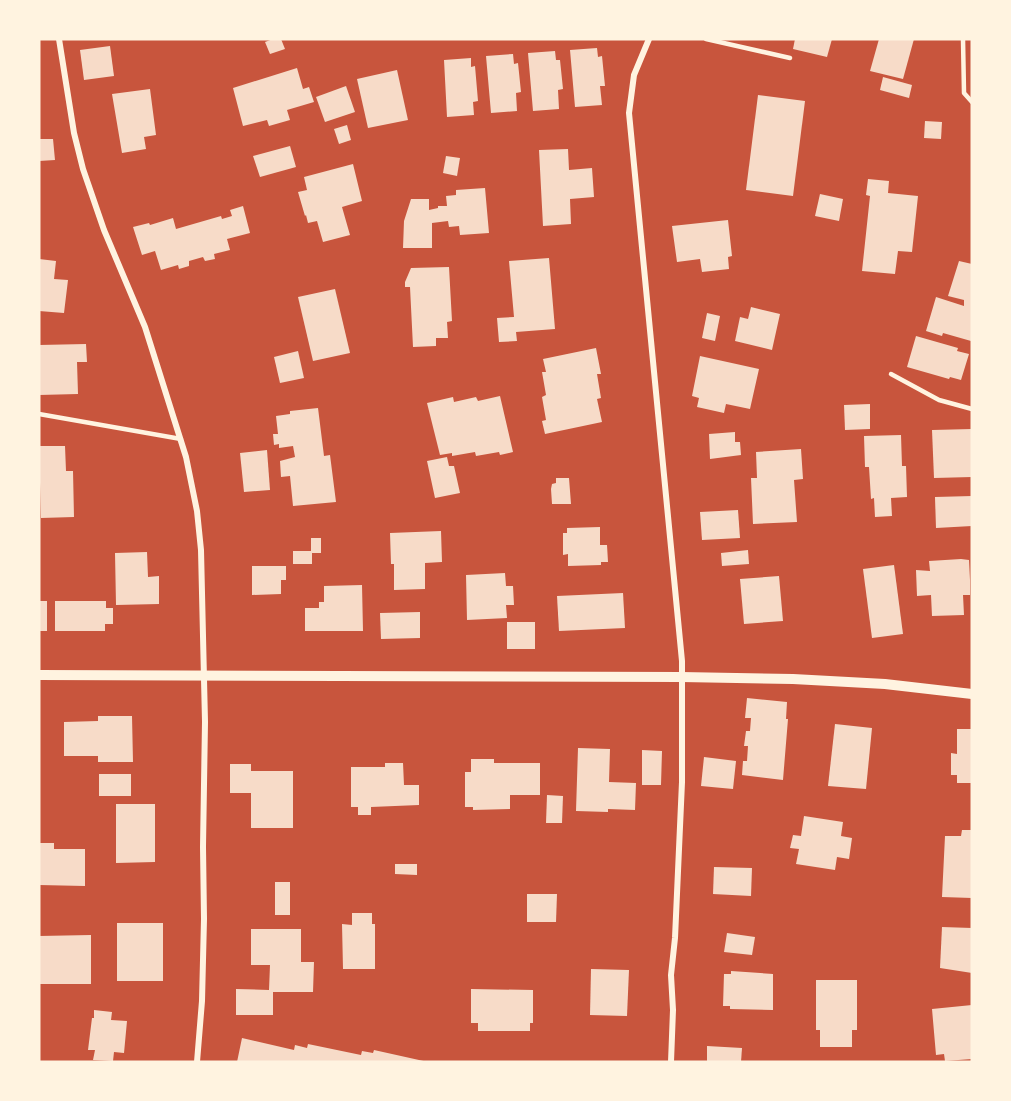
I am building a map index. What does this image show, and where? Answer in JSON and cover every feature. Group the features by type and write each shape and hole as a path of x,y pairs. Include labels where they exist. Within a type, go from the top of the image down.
{"street":[{"path":"59,39 74,133 83,169 104,230 145,327 181,439 199,531 205,675 204,919 202,1001 197,1062"},
{"path":"649,39 634,75 629,113 682,661 682,782 675,938 671,975 673,1010 671,1062"},
{"path":"39,675 681,677 839,681 972,694"}],"lane":[{"path":"706,39 790,58"},
{"path":"963,39 963,93 972,102"},
{"path":"891,374 939,400 972,409"},
{"path":"39,414 181,439"}],"building":[{"path":"281,39 285,49 270,54 265,42"},
{"path":"795,39 832,39 827,57 793,49"},
{"path":"879,39 914,39 903,79 870,71"},
{"path":"110,46 114,76 84,80 80,50"},
{"path":"597,48 598,57 602,56 605,86 600,86 602,105 575,107 570,50"},
{"path":"555,51 556,60 560,60 563,89 558,90 559,109 533,111 528,53"},
{"path":"513,54 514,64 518,63 521,92 516,93 517,111 491,113 486,56"},
{"path":"471,58 471,67 475,66 478,101 473,102 474,115 447,117 444,60"},
{"path":"297,68 303,89 309,87 314,102 287,110 290,120 269,126 267,120 243,126 233,88"},
{"path":"397,70 408,120 368,128 357,79"},
{"path":"883,77 912,85 909,98 880,90"},
{"path":"346,86 355,112 325,122 316,97"},
{"path":"150,89 156,135 144,137 146,149 122,153 112,94"},
{"path":"758,95 805,101 793,196 746,190"},
{"path":"925,121 942,122 941,139 924,138"},
{"path":"347,125 351,140 339,144 334,129"},
{"path":"39,139 53,139 55,160 39,161"},
{"path":"290,146 296,167 260,177 253,156"},
{"path":"568,149 569,170 592,168 594,197 570,199 571,224 543,226 539,150"},
{"path":"446,156 460,158 457,176 443,173"},
{"path":"353,164 362,201 342,207 350,235 323,242 317,221 308,223 298,192 307,190 304,177"},
{"path":"868,179 889,181 888,193 918,196 912,252 898,251 895,274 862,271 870,196 866,195"},
{"path":"485,188 489,233 460,235 459,226 449,227 448,221 432,223 432,248 403,248 404,221 411,199 429,199 429,210 438,208 438,206 447,206 446,196 456,195 456,190"},
{"path":"820,194 843,199 839,221 815,216"},
{"path":"243,206 250,233 227,239 230,250 214,254 215,259 205,261 203,257 189,261 189,266 179,269 178,265 161,270 155,251 142,255 133,227 173,218 176,229 221,216 222,219 232,216 230,210"},
{"path":"728,220 732,256 728,257 729,269 702,272 700,259 677,262 672,226"},
{"path":"549,258 555,329 516,332 517,341 499,342 497,318 514,317 509,261"},
{"path":"39,259 56,261 54,279 68,280 64,313 39,311"},
{"path":"959,261 972,264 971,341 926,331 936,297 964,306 964,300 948,296"},
{"path":"449,267 452,321 447,322 448,338 436,338 436,346 413,347 410,287 405,287 411,268"},
{"path":"335,289 350,353 313,361 298,297"},
{"path":"751,307 780,314 772,350 735,341 740,317 748,319"},
{"path":"707,313 720,316 715,341 702,338"},
{"path":"916,336 958,348 957,351 969,354 961,380 950,377 949,379 907,367"},
{"path":"86,344 87,362 77,362 78,394 39,395 39,345"},
{"path":"596,348 601,374 597,374 601,398 597,399 602,422 545,434 542,421 546,420 542,397 546,395 542,372 546,372 543,359"},
{"path":"298,351 304,378 280,383 274,357"},
{"path":"700,356 759,369 750,409 726,404 724,413 697,407 699,398 692,396"},
{"path":"500,396 513,452 476,456 475,452 452,456 452,453 440,455 427,403 453,397 454,402 476,397 478,401"},
{"path":"870,404 870,429 845,430 844,405"},
{"path":"318,408 324,456 330,455 336,502 293,506 290,476 281,477 280,461 295,457 293,446 279,448 279,444 274,445 273,434 278,434 276,416 290,414 290,411"},
{"path":"972,429 972,477 934,478 932,430"},
{"path":"735,432 735,442 740,442 741,455 710,459 709,434"},
{"path":"901,435 902,466 906,466 907,497 891,498 892,516 875,517 874,498 871,499 869,467 865,467 864,436"},
{"path":"39,446 65,446 66,471 73,471 74,517 41,518"},
{"path":"801,449 803,479 794,480 797,522 753,524 751,478 757,478 756,452"},
{"path":"267,450 270,490 244,492 240,453"},
{"path":"447,457 449,466 454,466 460,493 435,498 427,461"},
{"path":"556,478 569,478 571,504 552,504 551,489 552,484 556,483"},
{"path":"972,496 972,526 936,528 935,497"},
{"path":"738,510 740,538 702,540 700,512"},
{"path":"600,527 600,545 607,545 608,562 601,562 601,565 568,566 568,554 563,555 563,533 567,533 567,528"},
{"path":"441,531 442,562 425,563 425,589 394,590 394,564 391,564 390,533"},
{"path":"311,538 321,538 321,553 312,553 312,564 293,564 293,551 311,551"},
{"path":"748,550 749,564 722,566 721,553"},
{"path":"147,552 148,577 159,576 159,604 116,605 115,553"},
{"path":"969,560 970,595 963,595 964,615 932,616 931,595 917,596 916,570 930,571 929,561"},
{"path":"894,565 903,634 872,638 863,569"},
{"path":"252,566 286,566 286,580 281,580 281,594 252,595"},
{"path":"505,573 506,586 513,586 514,605 506,605 507,618 467,620 466,575"},
{"path":"779,576 783,621 744,624 740,579"},
{"path":"362,585 363,631 305,631 305,608 319,608 319,602 324,602 324,586"},
{"path":"623,593 625,628 559,631 557,596"},
{"path":"39,601 47,601 47,631 39,631"},
{"path":"55,601 106,601 106,608 113,608 113,624 105,624 105,631 55,631"},
{"path":"420,612 420,638 381,639 380,613"},
{"path":"507,622 535,622 535,649 507,649"},
{"path":"747,698 787,702 786,719 788,719 783,780 742,775 743,761 747,761 748,746 744,746 746,731 750,731 751,718 745,718"},
{"path":"98,716 132,716 133,762 98,762 98,756 64,756 64,722 98,721"},
{"path":"835,724 872,728 866,789 828,786"},
{"path":"957,729 972,729 972,783 957,783 957,775 951,775 951,753 957,754"},
{"path":"578,748 610,749 609,782 636,783 635,810 576,811"},
{"path":"642,750 662,751 661,785 642,785"},
{"path":"704,757 736,761 733,789 701,786"},
{"path":"471,759 494,759 494,763 540,763 540,795 510,795 510,809 473,810 473,807 465,807 465,772 471,772"},
{"path":"385,763 403,763 404,785 419,785 419,805 371,807 371,815 358,815 358,807 351,807 351,767 385,767"},
{"path":"230,764 251,764 251,771 293,771 293,828 251,828 251,793 230,793"},
{"path":"99,774 131,774 131,796 99,796"},
{"path":"547,795 563,796 562,823 546,823"},
{"path":"116,804 155,804 155,862 116,863"},
{"path":"804,816 843,822 841,836 852,838 849,859 837,857 835,870 796,864 799,849 790,848 793,835 801,836"},
{"path":"962,830 972,830 972,898 942,897 945,836 961,836"},
{"path":"40,843 54,843 54,849 85,849 85,886 39,885"},
{"path":"395,864 417,864 417,875 395,874"},
{"path":"714,867 752,868 751,896 713,894"},
{"path":"275,882 290,882 290,915 275,915"},
{"path":"527,894 557,894 556,922 527,922"},
{"path":"352,913 372,913 372,924 375,924 375,969 343,969 342,924 352,925"},
{"path":"117,923 163,923 163,981 117,981"},
{"path":"942,927 972,928 972,973 940,968"},
{"path":"251,929 301,929 301,962 314,962 313,992 273,992 273,1015 236,1015 236,989 269,990 270,965 251,965"},
{"path":"727,933 755,937 752,955 724,952"},
{"path":"91,935 91,984 39,984 39,936"},
{"path":"591,969 629,970 627,1016 590,1015"},
{"path":"731,971 773,974 773,1010 730,1009 730,1006 723,1006 724,974 731,974"},
{"path":"816,980 857,980 857,1030 852,1030 852,1047 820,1047 820,1030 816,1030"},
{"path":"471,989 533,990 533,1023 530,1023 530,1031 478,1031 478,1023 471,1023"},
{"path":"972,1005 972,1059 945,1061 944,1054 936,1055 932,1009"},
{"path":"94,1010 112,1012 111,1020 127,1021 124,1053 114,1052 113,1061 93,1060 95,1050 88,1050"},
{"path":"242,1038 294,1050 295,1045 307,1048 308,1044 361,1055 362,1051 373,1053 374,1050 428,1062 237,1062"},
{"path":"707,1046 742,1048 741,1062 707,1062"}]}
